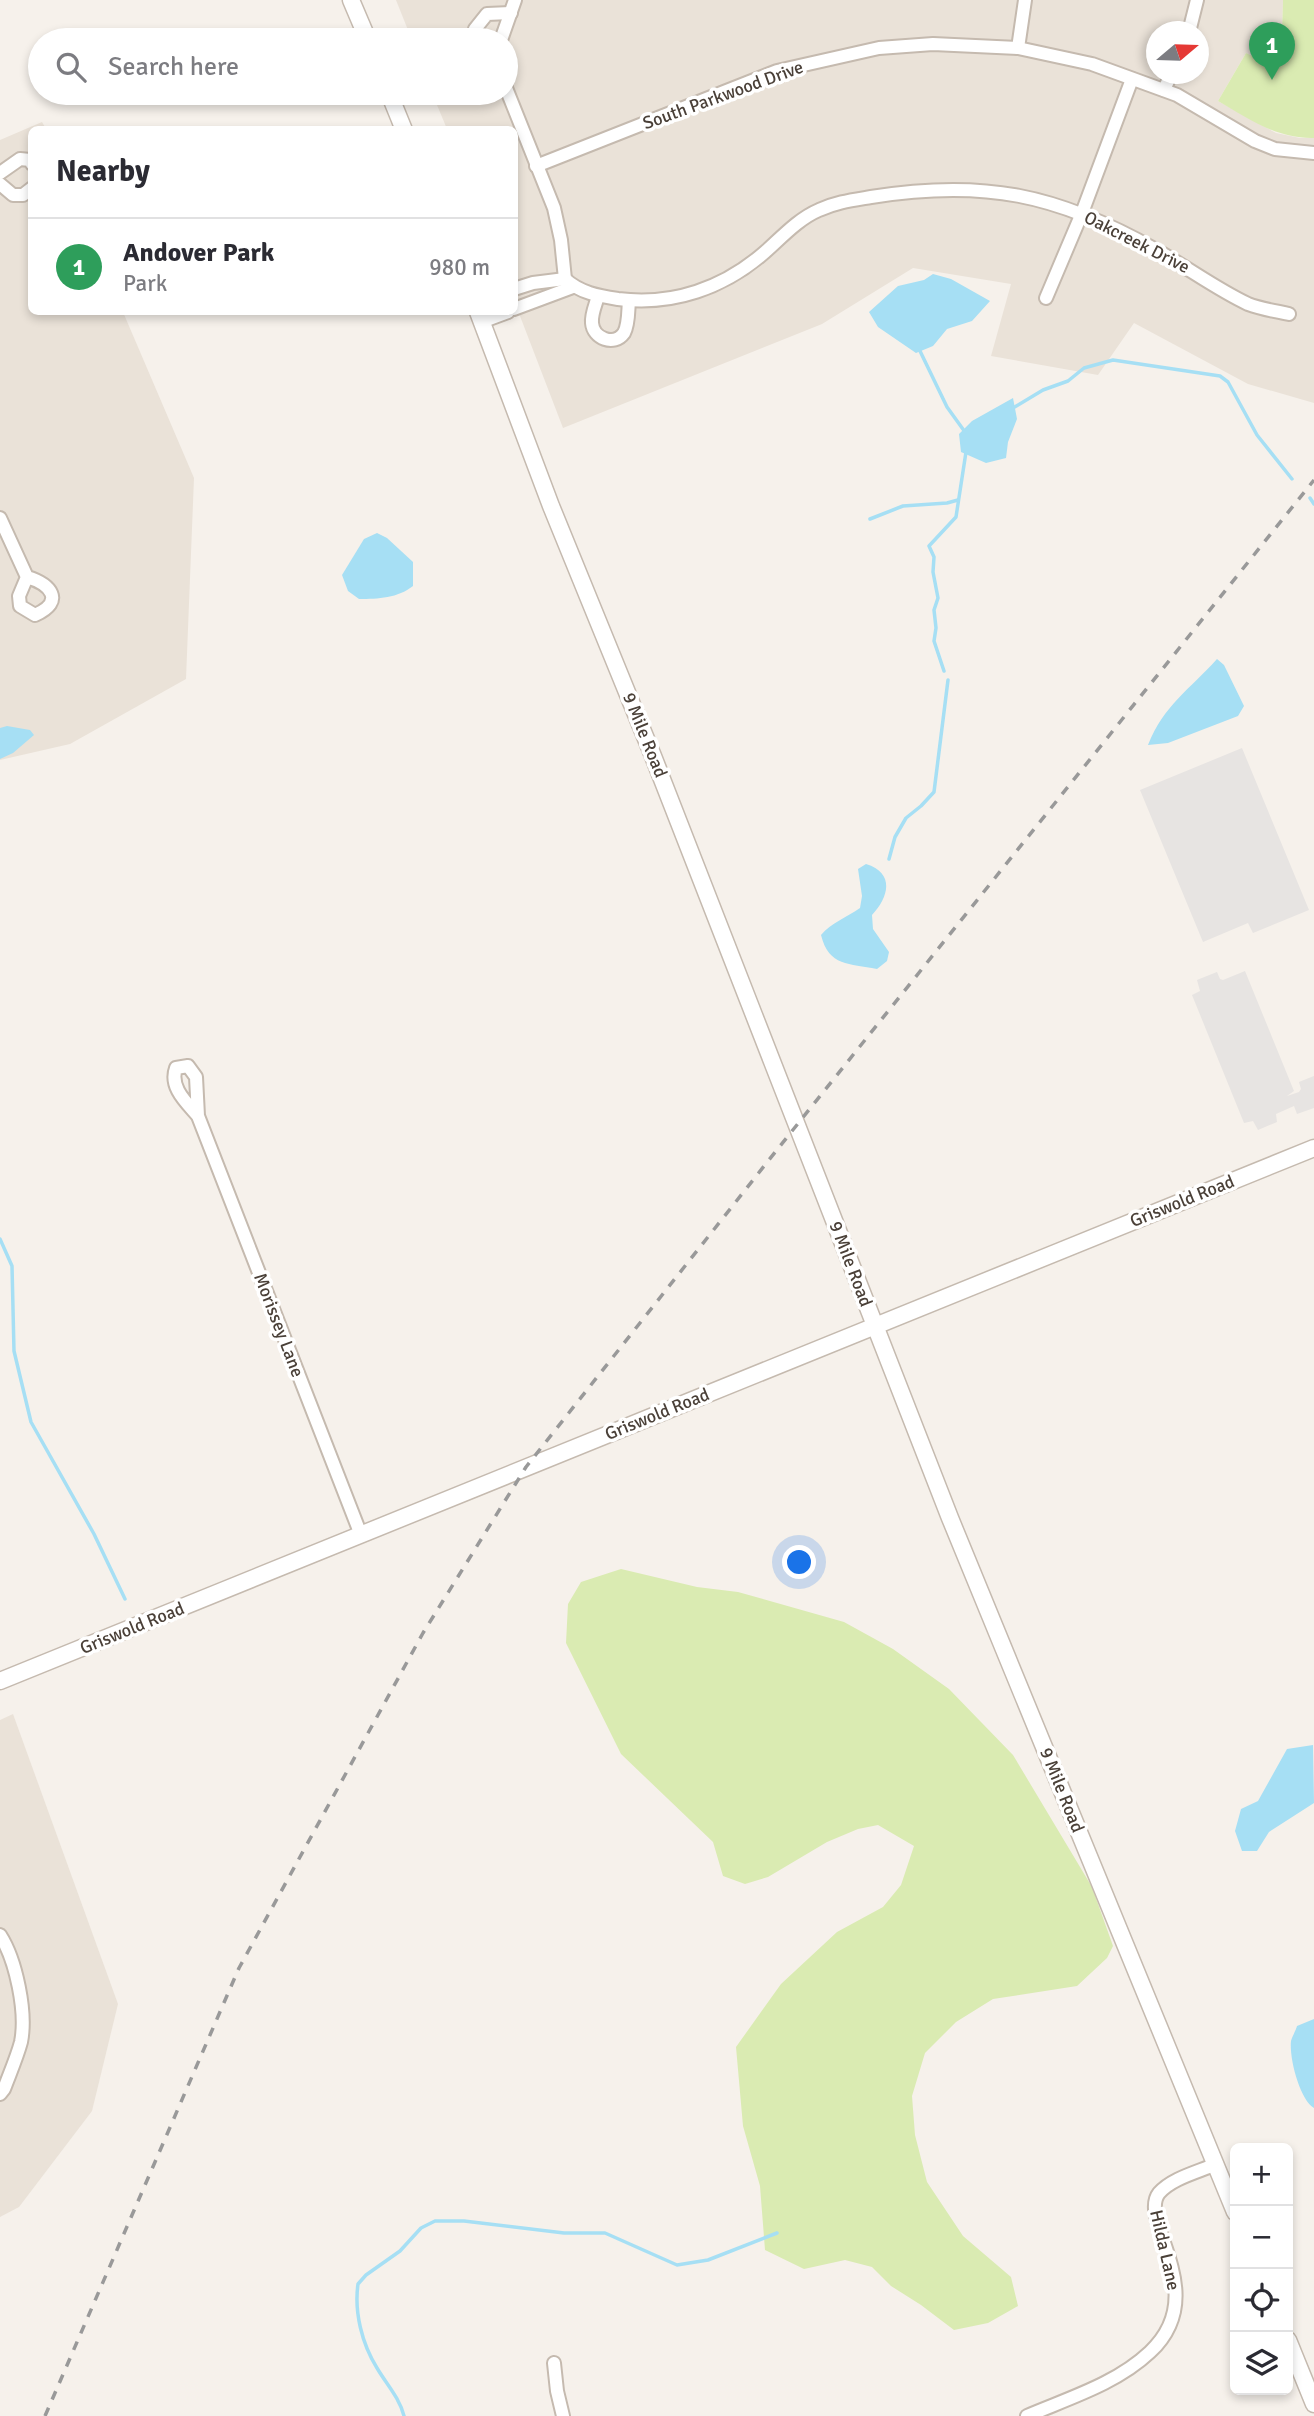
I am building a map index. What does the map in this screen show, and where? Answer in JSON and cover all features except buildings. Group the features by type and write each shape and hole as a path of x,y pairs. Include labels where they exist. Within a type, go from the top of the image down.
{"street":[{"path":"351,0 363,28"},
{"path":"505,28 515,0"},
{"path":"1018,48 1025,0"},
{"path":"1192,21 1197,0"},
{"path":"476,28 486,14 511,13"},
{"name":"South Parkwood Drive","path":"536,166 777,71 879,48 954,44 1018,48 1092,64 1164,90 1255,141 1275,149 1314,153"},
{"path":"1046,298 1082,214 1132,79"},
{"path":"1164,90 1167,84"},
{"path":"394,105 402,126"},
{"path":"513,105 554,208 569,283 518,307"},
{"path":"0,173 20,159 28,160"},
{"path":"0,184 13,195 23,195 28,191"},
{"name":"Oakcreek Drive","path":"518,288 533,283 569,283 598,296 629,300 654,301 680,297 733,277 807,216 837,203 904,192 962,188 1013,195 1061,206 1082,214 1132,237 1245,302 1289,314"},
{"path":"598,296 591,320 598,336 605,340 617,339 625,332 629,300"},
{"name":"9 Mile Road","path":"480,316 551,506 653,756 950,1518 1233,2206"},
{"path":"0,518 27,577"},
{"name":"Morissey Lane","path":"198,1116 361,1535"},
{"name":"Griswold Road","path":"0,1681 1314,1148"},
{"path":"0,1935 9,1950 20,1991 22,2040 0,2094"},
{"name":"Hilda Lane","path":"1027,2416 1122,2374 1151,2351 1168,2328 1176,2301 1175,2277 1154,2213 1155,2199 1166,2186 1216,2164"},
{"path":"1293,2352 1314,2404"},
{"path":"554,2363 563,2416"}],"shaded area":[{"path":"396,0 1283,0 1282,32 1257,58 1246,53 1218,101 1276,133 1314,138 1314,403 1248,384 1134,323 1098,375 991,356 1011,284 913,268 822,324 563,428 518,311 518,126 446,126 437,105 518,105 518,28 407,28"},
{"path":"28,128 28,315 124,315 194,478 186,679 70,744 0,760 0,140"},
{"path":"1242,748 1309,910 1253,933 1248,923 1203,942 1140,790"},
{"path":"1245,971 1294,1091 1287,1096 1299,1092 1299,1082 1314,1076 1314,1108 1297,1114 1294,1106 1276,1114 1277,1122 1258,1130 1253,1121 1244,1123 1192,995 1200,991 1197,980 1217,972 1223,980"},
{"path":"13,1714 118,2004 92,2111 19,2207 0,2217 0,1720"}],"green space":[{"path":"1283,0 1314,0 1314,138 1276,131 1252,121 1218,101 1246,53 1257,58 1282,32"},
{"path":"621,1569 697,1587 738,1592 844,1622 893,1649 949,1689 1013,1755 1092,1887 1113,1946 1107,1958 1077,1986 993,1999 956,2022 925,2053 912,2096 915,2135 927,2182 963,2236 1011,2277 1018,2306 988,2323 954,2330 891,2286 872,2267 845,2260 804,2269 765,2250 760,2186 743,2126 736,2047 781,1984 837,1932 883,1907 901,1885 914,1846 878,1825 858,1829 827,1842 768,1877 745,1884 723,1876 713,1842 621,1754 566,1643 568,1604 581,1582"}],"water":[{"path":"933,274 951,279 990,301 972,321 947,329 933,346 916,353 878,327 869,312 898,286 924,280"},
{"path":"1013,398 1017,419 1008,442 1006,458 986,463 961,452 959,434 972,421"},
{"path":"377,533 387,538 413,562 413,586 394,595 359,599 348,591 342,575 364,539"},
{"path":"1217,659 1224,665 1244,706 1238,716 1168,743 1148,745 1169,708"},
{"path":"7,726 30,730 34,735 13,753 0,759 0,728"},
{"path":"866,864 882,873 886,886 882,901 872,915 873,929 889,952 887,961 877,969 849,964 835,958 829,953 821,935 834,923 860,908 862,896 858,869"},
{"path":"1313,1745 1314,1803 1269,1832 1257,1851 1242,1851 1235,1831 1241,1809 1258,1801 1287,1749"},
{"path":"1314,2019 1314,2108 1300,2088 1294,2068 1291,2041 1297,2026"}],"waterway":[{"path":"920,351 947,407 965,432"},
{"path":"1013,408 1043,390 1068,381 1084,368 1113,360 1220,376 1228,382 1257,435 1292,479"},
{"path":"944,671 934,641 934,610 938,598 933,572 934,557 929,546 956,517 966,452"},
{"path":"1310,498 1314,504"},
{"path":"870,519 903,506 958,500"},
{"path":"889,859 895,837 906,818 934,792 948,680"},
{"path":"0,1239 12,1266 14,1351 31,1422 94,1534 125,1599"},
{"path":"404,2416 363,2338 358,2317 358,2284 366,2275 400,2251 421,2228 435,2221 464,2221 564,2233 605,2233 677,2265 708,2260 777,2233"}],"railway":[{"path":"45,2416 239,1968 423,1633 526,1467 1314,480"}],"place":[{"name":"Andover Park","path":"1272,80"}]}
